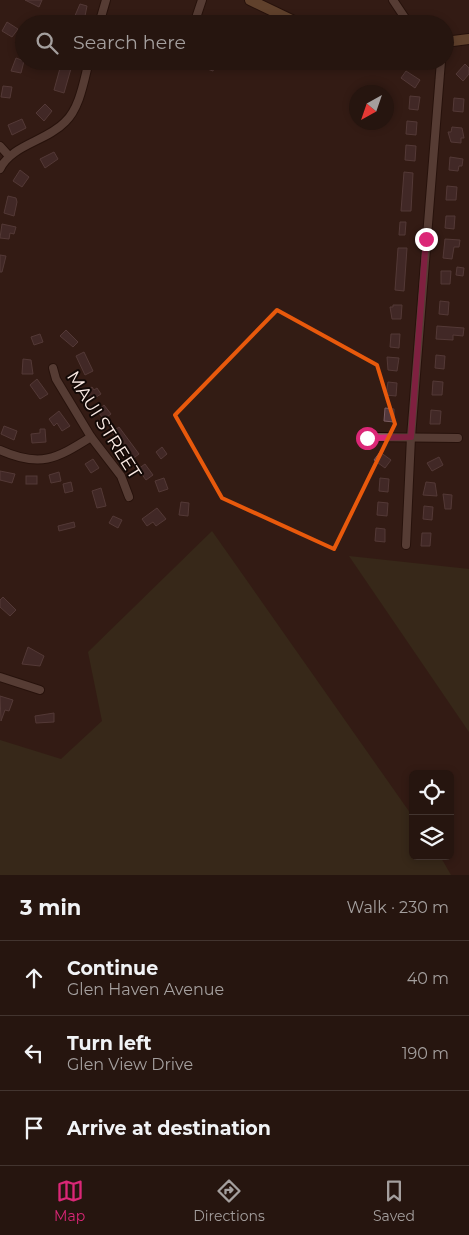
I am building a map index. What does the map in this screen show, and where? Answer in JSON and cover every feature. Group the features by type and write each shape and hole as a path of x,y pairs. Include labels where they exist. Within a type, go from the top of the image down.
{"main road":[{"path":"250,0 281,15"},
{"path":"454,41 469,39"}],"street":[{"path":"102,15 106,0"},
{"path":"197,15 202,0"},
{"path":"393,0 404,15"},
{"path":"0,170 9,156 46,137 66,122 74,111 86,70"},
{"path":"406,545 411,437 439,70"},
{"path":"0,146 9,156"},
{"name":"MAUI STREET","path":"53,368 56,379 91,437 114,466 130,496"},
{"path":"0,450 30,460 51,459 91,437"},
{"path":"367,438 458,438"},
{"path":"0,677 40,690"}],"highlighted area":[{"path":"277,310 377,365 395,424 334,549 222,498 175,415"}],"shaded area":[{"path":"212,531 409,811 409,860 442,860 451,875 0,875 0,740 61,759 102,721 88,652"},
{"path":"349,556 469,569 469,732"}],"building":[{"path":"25,0 42,0 39,7"},
{"path":"80,4 87,6 85,15 75,15"},
{"path":"7,22 15,27 15,33 12,37 2,31"},
{"path":"15,61 15,70 22,70 21,73 11,71"},
{"path":"465,64 469,68 469,74 463,81 456,74"},
{"path":"60,70 71,70 64,93 54,90"},
{"path":"406,71 420,80 415,88 401,78"},
{"path":"3,86 12,87 10,98 1,97"},
{"path":"410,96 420,97 418,110 409,109"},
{"path":"454,98 464,99 463,112 453,111"},
{"path":"45,104 52,111 44,121 36,113"},
{"path":"22,119 26,128 12,135 8,125"},
{"path":"407,121 417,122 416,135 406,134"},
{"path":"452,127 462,128 464,138 461,138 461,143 451,142 448,132 451,132"},
{"path":"406,145 416,146 415,161 405,160"},
{"path":"54,152 58,159 45,168 40,159"},
{"path":"450,157 463,159 462,166 459,166 458,171 449,170"},
{"path":"20,170 29,177 22,187 13,181"},
{"path":"404,172 413,173 411,211 401,211"},
{"path":"447,186 457,187 456,200 446,200"},
{"path":"8,196 16,198 14,216 4,213"},
{"path":"446,216 455,216 454,229 445,228"},
{"path":"400,222 406,222 405,235 399,235"},
{"path":"2,224 16,227 14,234 10,233 9,239 0,238"},
{"path":"445,239 460,240 459,247 454,247 452,259 443,258"},
{"path":"398,248 407,248 404,291 395,290"},
{"path":"0,255 6,256 2,272 0,272"},
{"path":"457,267 464,268 463,276 456,275"},
{"path":"441,271 451,271 450,284 441,284"},
{"path":"440,301 449,302 448,315 439,314"},
{"path":"393,305 402,305 401,319 392,319 390,307 393,307"},
{"path":"437,326 464,328 463,336 453,335 453,340 436,339"},
{"path":"66,330 78,342 73,347 60,336"},
{"path":"40,334 43,342 34,345 31,337"},
{"path":"391,334 400,334 399,348 390,347"},
{"path":"84,352 93,371 85,375 76,356"},
{"path":"436,355 445,356 444,369 435,368"},
{"path":"387,357 399,358 397,371 388,370"},
{"path":"23,359 31,360 33,374 22,374"},
{"path":"37,379 48,394 40,399 30,385"},
{"path":"433,381 443,382 442,395 432,395"},
{"path":"388,382 397,383 396,396 386,395"},
{"path":"92,387 94,390 97,388 101,394 90,401 84,392"},
{"path":"104,405 111,414 104,419 97,411"},
{"path":"385,408 394,409 394,422 384,421"},
{"path":"431,410 441,411 440,424 430,424"},
{"path":"59,411 70,426 62,431 57,423 54,426 49,419"},
{"path":"4,426 17,431 14,440 1,434"},
{"path":"119,427 139,454 131,460 112,432"},
{"path":"40,429 45,429 46,442 32,443 31,434 40,433"},
{"path":"162,447 167,454 161,459 156,452"},
{"path":"380,452 391,460 385,468 374,460"},
{"path":"439,457 443,465 432,471 427,463"},
{"path":"93,459 99,468 91,473 85,464"},
{"path":"145,464 153,475 146,480 138,469"},
{"path":"0,471 15,474 12,483 0,480"},
{"path":"59,472 61,481 51,483 49,475"},
{"path":"26,476 37,476 37,484 26,484"},
{"path":"164,478 168,489 159,492 155,481"},
{"path":"380,478 389,479 388,492 379,491"},
{"path":"71,482 73,491 65,493 63,484"},
{"path":"426,482 435,483 437,496 423,495"},
{"path":"101,488 106,506 97,508 92,491"},
{"path":"443,494 452,495 451,509 445,509"},
{"path":"181,502 189,503 188,516 179,515"},
{"path":"378,502 388,503 387,516 377,515"},
{"path":"424,506 433,507 432,520 423,519"},
{"path":"157,508 166,519 156,526 153,522 147,526 142,519"},
{"path":"113,516 122,520 118,528 109,523"},
{"path":"74,522 75,527 59,531 58,526"},
{"path":"376,528 385,529 385,542 375,541"},
{"path":"422,533 431,533 430,546 421,546"},
{"path":"3,597 16,610 10,616 0,607 0,600"},
{"path":"28,647 44,656 40,666 22,664"},
{"path":"0,696 13,700 9,711 5,710 1,721"},
{"path":"54,713 54,722 36,723 35,716"}],"route":[{"path":"367,438 411,437 426,239"}]}
